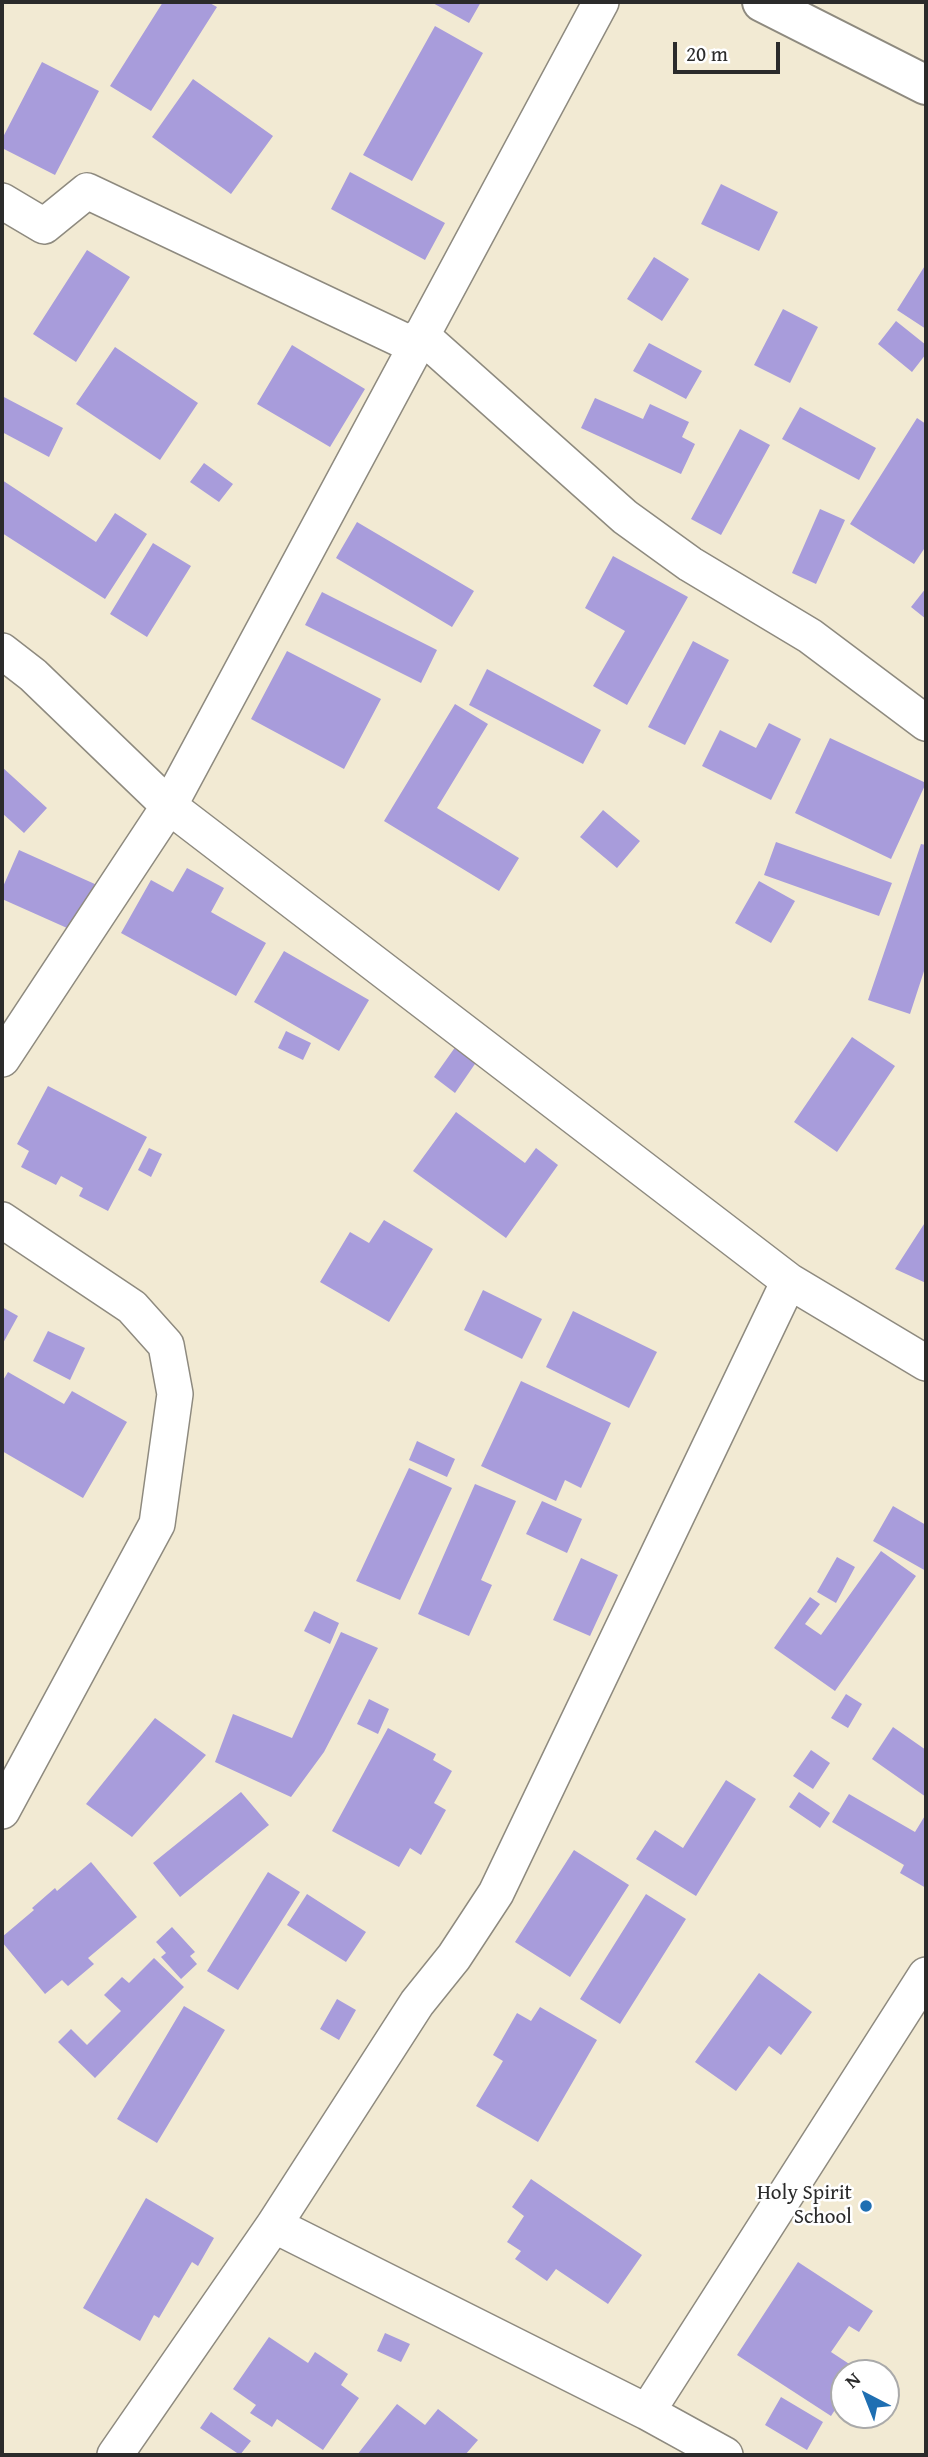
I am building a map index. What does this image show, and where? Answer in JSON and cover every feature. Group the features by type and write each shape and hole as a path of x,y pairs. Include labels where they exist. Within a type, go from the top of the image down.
{"main road":[{"path":"762,2 926,85"}],"street":[{"path":"2,1059 169,806 601,2"},
{"path":"2,201 44,226 87,191 418,341 625,517 690,564 810,636 926,723"},
{"path":"2,651 33,675 169,806 789,1281 926,1363"},
{"path":"2,1220 132,1307 166,1345 175,1394 158,1524 2,1811"},
{"path":"115,2455 274,2225 417,2003 454,1957 496,1893 789,1281"},
{"path":"647,2412 926,1975"},
{"path":"274,2225 647,2412 725,2455"}],"building":[{"path":"163,2 208,2 217,7 151,111 110,86"},
{"path":"431,2 481,2 469,23"},
{"path":"435,26 483,53 412,181 363,155"},
{"path":"42,62 99,91 55,175 2,148 2,139"},
{"path":"193,79 273,136 231,194 152,137"},
{"path":"350,172 445,223 425,260 331,209"},
{"path":"721,184 778,212 759,251 701,224"},
{"path":"87,250 130,277 76,362 33,334"},
{"path":"654,257 689,279 662,321 627,299"},
{"path":"926,264 926,329 897,310"},
{"path":"783,309 818,327 790,383 754,365"},
{"path":"896,321 926,345 926,354 912,372 878,344"},
{"path":"649,343 702,371 686,399 633,371"},
{"path":"292,345 365,389 330,447 257,404"},
{"path":"115,347 198,403 160,460 76,404"},
{"path":"2,396 63,428 49,457 2,432"},
{"path":"595,398 643,419 650,404 689,422 682,437 695,444 681,474 581,428"},
{"path":"800,407 876,448 859,480 782,439"},
{"path":"917,418 926,424 926,546 914,564 850,524"},
{"path":"740,429 770,445 721,535 691,519"},
{"path":"204,463 233,484 219,502 190,482"},
{"path":"2,480 96,542 115,513 147,534 105,599 2,533"},
{"path":"820,509 845,520 816,584 792,573"},
{"path":"357,522 474,591 452,627 336,558"},
{"path":"153,543 191,566 147,637 110,614"},
{"path":"613,556 688,597 627,705 593,686 625,631 585,608"},
{"path":"926,588 926,619 911,607"},
{"path":"322,592 437,650 421,683 305,625"},
{"path":"693,641 729,660 685,745 648,727"},
{"path":"287,651 381,699 344,769 251,719"},
{"path":"487,669 601,730 583,764 469,705"},
{"path":"455,704 488,724 437,808 519,858 499,891 384,821"},
{"path":"769,723 801,739 771,800 702,766 720,730 756,748"},
{"path":"830,738 926,783 891,859 795,813"},
{"path":"2,767 47,808 24,833 2,813"},
{"path":"603,810 640,841 617,868 580,837"},
{"path":"776,842 892,883 879,916 764,875"},
{"path":"921,844 926,845 926,965 910,1014 868,1000"},
{"path":"19,850 97,885 76,932 2,899 2,889"},
{"path":"187,868 224,888 211,912 266,943 236,996 121,933 151,880 173,892"},
{"path":"759,881 795,901 771,943 735,923"},
{"path":"284,951 369,1000 339,1051 254,1002"},
{"path":"286,1031 311,1043 303,1060 278,1048"},
{"path":"852,1037 895,1066 837,1152 794,1122"},
{"path":"456,1046 477,1061 455,1093 434,1077"},
{"path":"48,1086 147,1137 108,1211 79,1196 83,1188 61,1176 56,1185 21,1167 29,1151 17,1144"},
{"path":"456,1112 525,1163 536,1148 558,1165 506,1238 413,1171"},
{"path":"149,1148 162,1154 151,1177 138,1170"},
{"path":"384,1220 433,1249 389,1322 320,1282 350,1232 369,1243"},
{"path":"926,1221 926,1283 895,1269"},
{"path":"483,1290 542,1319 522,1359 464,1330"},
{"path":"2,1307 18,1316 2,1345"},
{"path":"573,1311 657,1352 629,1408 546,1367"},
{"path":"48,1331 85,1348 70,1380 33,1361"},
{"path":"8,1372 64,1404 72,1391 127,1422 83,1498 2,1451 2,1382"},
{"path":"521,1381 611,1423 581,1488 565,1480 556,1501 481,1466"},
{"path":"417,1441 455,1459 447,1477 409,1460"},
{"path":"409,1468 452,1488 400,1600 356,1581"},
{"path":"475,1484 516,1501 481,1580 492,1585 469,1636 418,1614"},
{"path":"542,1501 582,1519 567,1553 526,1534"},
{"path":"893,1506 926,1525 926,1571 873,1541"},
{"path":"881,1551 916,1576 835,1691 774,1648 810,1597 820,1604 805,1624 821,1635"},
{"path":"837,1557 855,1567 836,1603 817,1592"},
{"path":"581,1558 618,1575 590,1636 553,1620"},
{"path":"314,1611 339,1623 330,1644 304,1631"},
{"path":"341,1632 378,1648 324,1752 291,1797 215,1762 233,1714 292,1738"},
{"path":"846,1694 862,1704 848,1728 831,1718"},
{"path":"369,1699 389,1709 378,1734 357,1724"},
{"path":"155,1718 206,1755 132,1837 86,1804"},
{"path":"893,1727 926,1750 926,1797 872,1759"},
{"path":"388,1728 436,1754 433,1760 452,1771 434,1803 446,1810 421,1855 410,1848 399,1867 332,1831"},
{"path":"811,1750 830,1763 813,1789 793,1776"},
{"path":"726,1780 756,1799 696,1896 636,1859 655,1830 683,1848"},
{"path":"241,1792 269,1825 180,1897 153,1863"},
{"path":"799,1792 830,1813 820,1828 789,1807"},
{"path":"849,1794 915,1832 926,1814 926,1888 900,1873 904,1865 832,1822"},
{"path":"574,1850 629,1885 570,1977 515,1942"},
{"path":"91,1862 137,1917 88,1958 94,1964 68,1986 62,1980 45,1994 2,1942 2,1937 55,1888 57,1891"},
{"path":"268,1872 300,1892 238,1990 207,1971"},
{"path":"307,1894 366,1932 346,1962 287,1925"},
{"path":"646,1894 686,1919 620,2024 580,1999"},
{"path":"172,1927 195,1952 190,1956 197,1964 181,1979 161,1957 166,1953 156,1942"},
{"path":"154,1958 184,1987 95,2078 58,2042 71,2029 87,2045 121,2011 104,1995 122,1977 129,1983"},
{"path":"759,1973 812,2012 781,2055 769,2046 736,2091 695,2062"},
{"path":"337,1999 356,2010 339,2040 320,2029"},
{"path":"184,2006 225,2030 157,2143 117,2119"},
{"path":"540,2007 597,2040 538,2142 476,2106 503,2061 493,2055 517,2013 531,2021"},
{"path":"531,2179 642,2255 608,2304 556,2269 547,2281 515,2259 521,2251 507,2242 524,2216 512,2207"},
{"path":"146,2198 214,2238 198,2266 192,2262 159,2318 154,2315 140,2341 83,2308"},
{"path":"798,2262 873,2311 859,2332 849,2326 831,2352 842,2359 830,2359 830,2415 737,2355"},
{"path":"385,2333 410,2344 401,2362 377,2351"},
{"path":"269,2337 308,2363 315,2352 348,2374 341,2385 359,2398 323,2450 277,2419 272,2427 250,2413 256,2405 233,2389"},
{"path":"781,2397 823,2422 807,2450 765,2425"},
{"path":"397,2404 425,2425 438,2409 478,2440 465,2455 357,2455"},
{"path":"211,2412 251,2441 240,2455 200,2428"}],"place":[{"name":"Holy Spirit School","path":"866,2206"}]}
